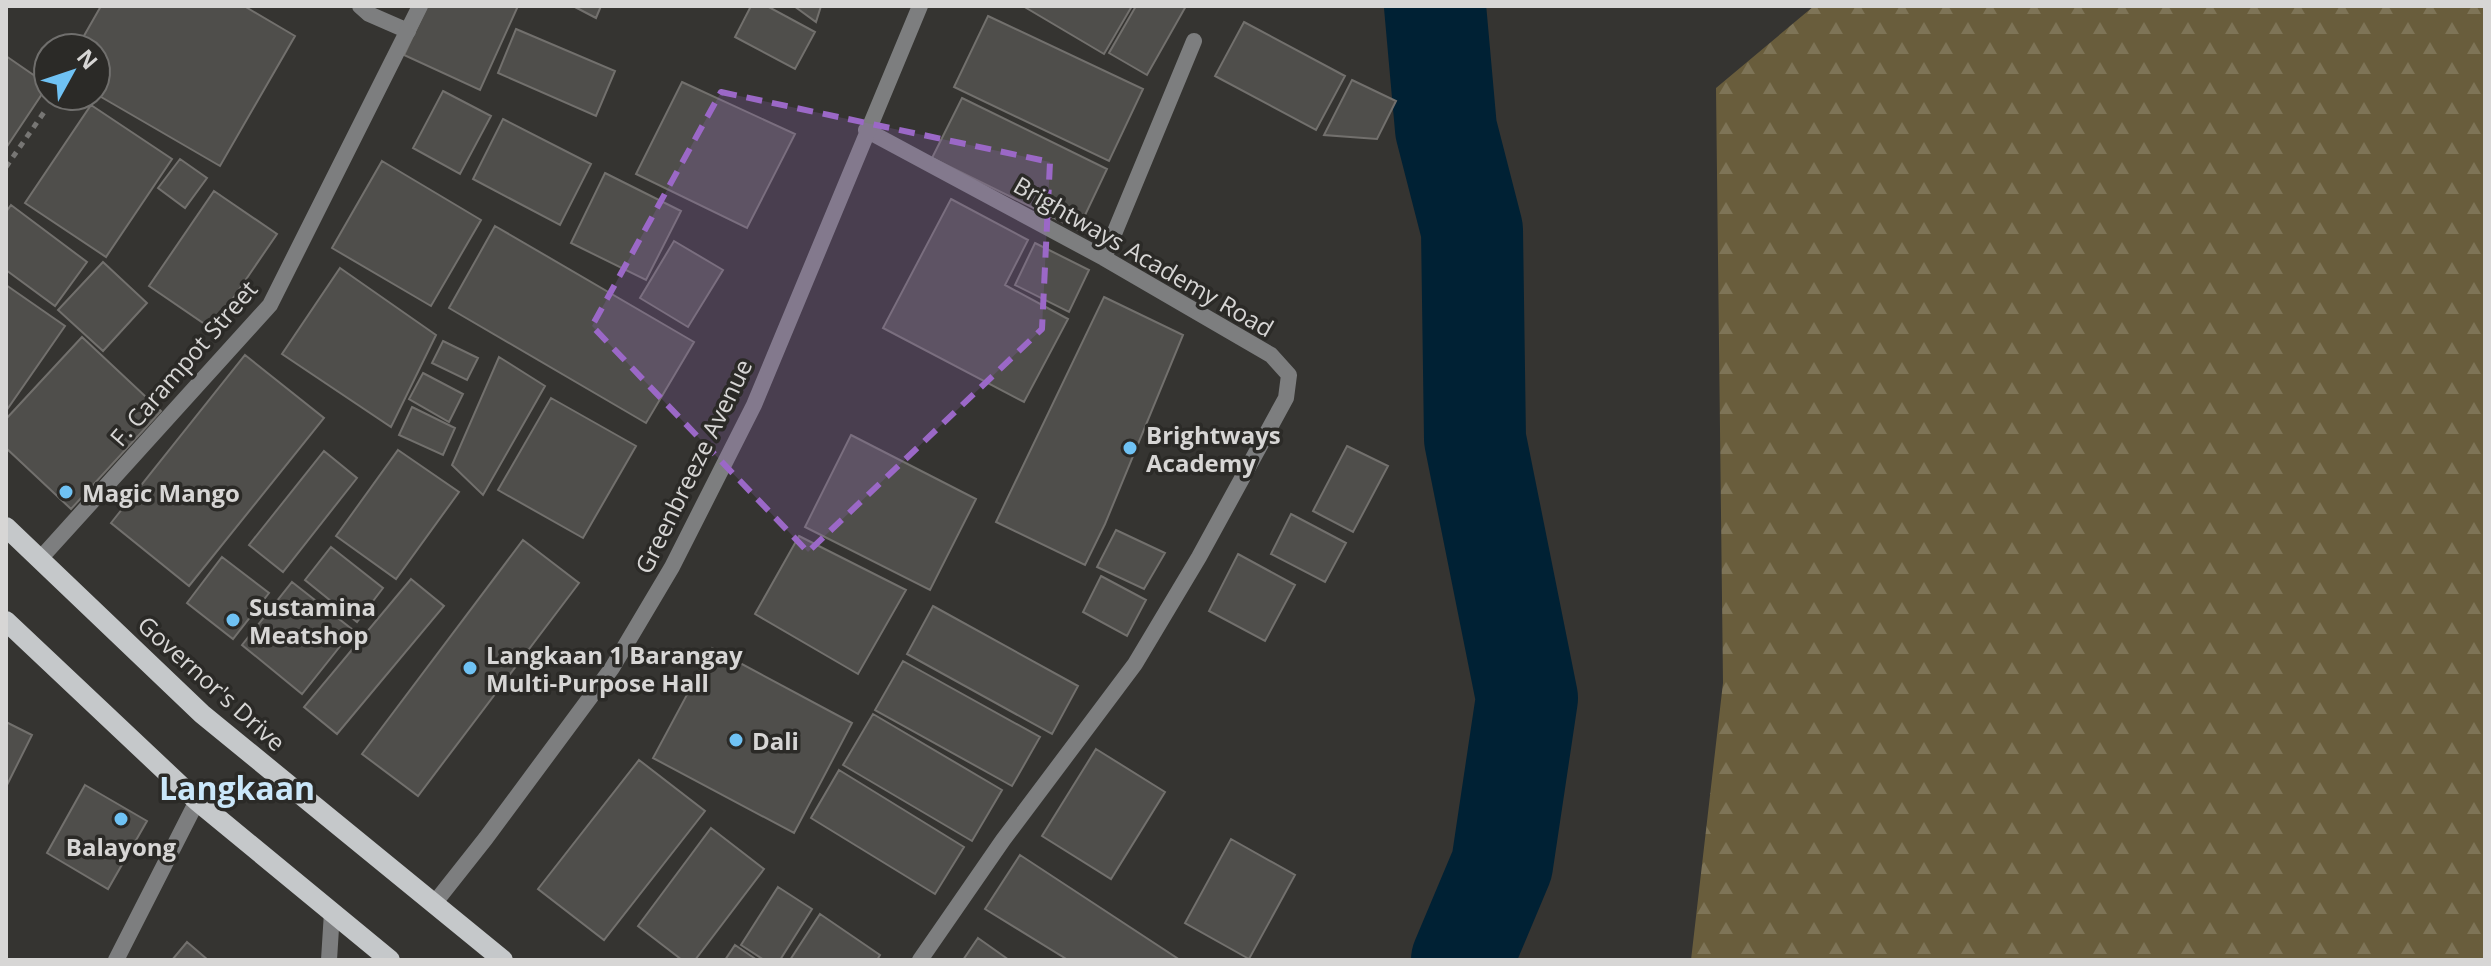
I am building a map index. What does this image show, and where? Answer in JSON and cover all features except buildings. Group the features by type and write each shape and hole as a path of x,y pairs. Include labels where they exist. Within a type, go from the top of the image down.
{"main road":[{"name":"Governor's Drive","path":"6,527 202,714 503,960"},
{"path":"6,621 197,801 390,960"}],"street":[{"path":"360,6 369,14 408,31"},
{"name":"F. Carampot Street","path":"39,560 270,305 420,6"},
{"name":"Greenbreeze Avenue","path":"433,905 612,668 672,567 754,405 920,6"},
{"path":"1104,258 1194,41"},
{"name":"Brightways Academy Road","path":"866,130 1104,258 1271,355 1289,375 1286,398 1199,557 1135,664 1003,840 920,960"},
{"path":"116,960 197,801"},
{"path":"329,960 332,912"}],"path":[{"path":"6,167 44,112"}],"highlighted area":[{"path":"721,92 1050,162 1042,329 808,552 592,326"}],"green space":[{"path":"1814,6 2485,6 2485,960 1691,960 1723,683 1716,88"}],"waterway":[{"path":"1435,6 1446,129 1472,230 1475,439 1527,698 1502,865 1462,960"}],"place":[{"name":"Brightways Academy","path":"1130,448"},
{"name":"Magic Mango","path":"66,492"},
{"name":"Sustamina Meatshop","path":"233,620"},
{"name":"Langkaan 1 Barangay Multi-Purpose Hall","path":"470,668"},
{"name":"Dali","path":"736,740"},
{"name":"Balayong","path":"121,819"}],"district":[{"name":"Langkaan","path":"237,787"}]}
